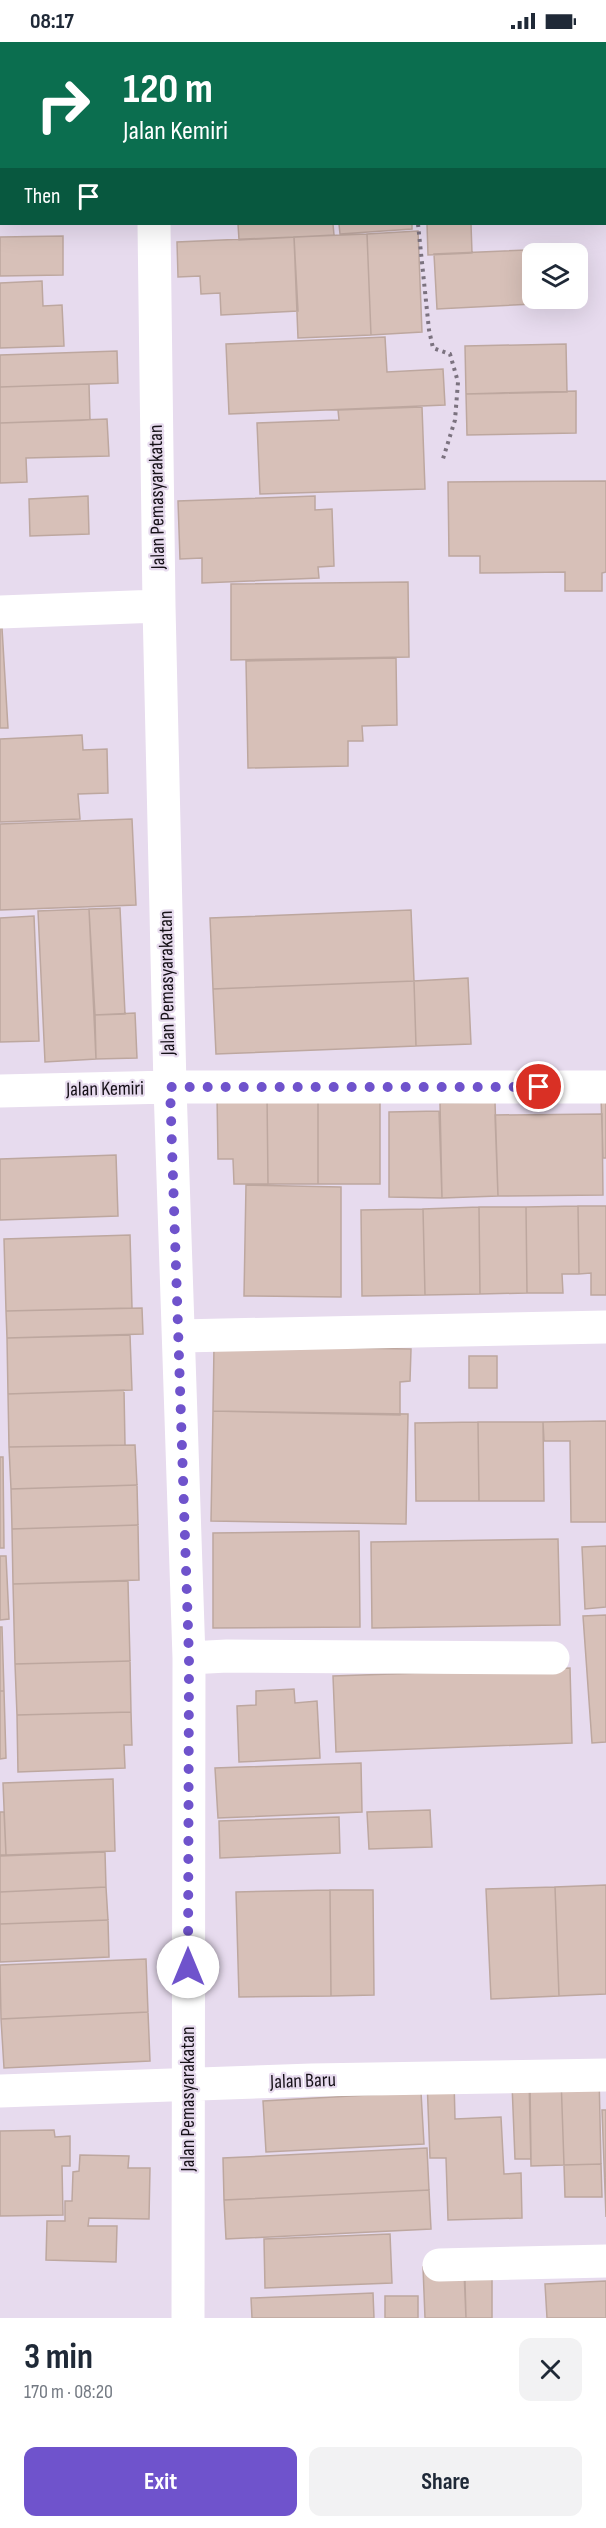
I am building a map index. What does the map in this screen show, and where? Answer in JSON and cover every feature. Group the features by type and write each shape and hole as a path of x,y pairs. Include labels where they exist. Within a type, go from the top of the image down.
{"street":[{"name":"Jalan Pemasyarakatan","path":"154,225 159,606 170,1087 189,1658 188,2318"},
{"path":"0,612 159,606"},
{"name":"Jalan Kemiri","path":"0,1091 170,1087 606,1086"},
{"path":"179,1336 606,1327"},
{"path":"189,1658 227,1656 553,1658"},
{"name":"Jalan Baru","path":"0,2091 188,2086 312,2079 606,2075"},
{"path":"440,2265 606,2261"}],"path":[{"path":"418,225 429,330 433,348 450,354 458,382 455,420 442,462"}],"building":[{"path":"238,225 333,225 334,235 239,240"},
{"path":"339,225 412,225 412,229 340,234"},
{"path":"427,225 471,225 472,253 428,255"},
{"path":"418,231 422,332 371,335 367,234"},
{"path":"367,234 371,335 298,338 294,237"},
{"path":"63,236 63,275 0,276 0,237"},
{"path":"294,237 298,311 221,315 220,293 201,294 200,276 178,277 177,242"},
{"path":"522,250 522,305 437,309 434,254"},
{"path":"42,281 43,306 62,305 64,346 0,348 0,283"},
{"path":"385,337 387,372 443,369 445,405 229,414 226,344"},
{"path":"566,344 567,392 466,394 465,346"},
{"path":"117,351 118,383 0,387 0,355"},
{"path":"89,384 90,420 0,423 0,387"},
{"path":"576,391 576,433 467,435 466,394"},
{"path":"422,407 425,489 260,494 257,423 339,420 338,410"},
{"path":"107,419 109,456 26,458 27,482 0,483 0,423"},
{"path":"606,481 606,572 602,573 602,591 565,591 565,572 480,573 480,556 449,556 448,482"},
{"path":"88,496 89,534 30,536 29,499"},
{"path":"315,496 315,510 332,509 334,566 318,567 319,578 202,583 202,558 180,559 178,501"},
{"path":"408,582 409,657 231,660 231,584"},
{"path":"0,628 2,628 8,728 0,728"},
{"path":"396,658 397,725 362,726 363,741 348,741 348,766 248,768 246,661"},
{"path":"82,735 83,750 107,749 108,793 78,794 80,819 0,822 0,739"},
{"path":"132,819 136,905 0,910 0,824"},
{"path":"120,908 125,1014 95,1015 89,909"},
{"path":"89,909 96,1059 45,1062 38,911"},
{"path":"411,910 414,981 213,989 210,918"},
{"path":"34,916 39,1041 0,1042 0,918"},
{"path":"468,978 471,1044 416,1046 414,981"},
{"path":"414,981 416,1046 216,1054 213,989"},
{"path":"135,1013 137,1058 96,1059 95,1015"},
{"path":"380,1093 380,1184 318,1184 318,1094"},
{"path":"267,1094 268,1184 234,1184 233,1159 218,1159 217,1095"},
{"path":"267,1094 318,1094 318,1184 268,1184"},
{"path":"601,1097 606,1097 606,1158 603,1158"},
{"path":"495,1102 498,1196 442,1198 440,1103"},
{"path":"439,1111 442,1198 389,1197 389,1112"},
{"path":"602,1114 603,1195 498,1196 495,1115"},
{"path":"116,1155 118,1216 0,1220 0,1159"},
{"path":"246,1185 341,1187 341,1297 244,1296"},
{"path":"578,1206 579,1274 562,1274 563,1293 527,1293 526,1207"},
{"path":"578,1206 606,1206 606,1295 591,1295 591,1273 579,1274"},
{"path":"479,1207 480,1294 425,1295 423,1209"},
{"path":"479,1207 526,1207 527,1293 480,1294"},
{"path":"423,1209 425,1295 362,1296 361,1210"},
{"path":"130,1235 132,1308 6,1311 4,1239"},
{"path":"142,1308 143,1334 7,1338 6,1311"},
{"path":"130,1335 132,1390 8,1394 7,1338"},
{"path":"214,1346 411,1349 410,1381 400,1382 400,1415 213,1411"},
{"path":"469,1356 497,1356 497,1388 469,1388"},
{"path":"124,1390 125,1445 9,1447 8,1394"},
{"path":"213,1411 408,1414 406,1524 211,1521"},
{"path":"606,1421 606,1522 571,1522 570,1441 544,1441 543,1422"},
{"path":"478,1422 479,1501 416,1501 415,1423"},
{"path":"478,1422 543,1422 544,1501 479,1501"},
{"path":"135,1445 137,1485 11,1489 9,1447"},
{"path":"0,1457 3,1457 4,1548 0,1548"},
{"path":"137,1485 138,1525 12,1529 11,1489"},
{"path":"138,1525 139,1580 13,1584 12,1529"},
{"path":"359,1531 360,1627 213,1628 213,1533"},
{"path":"558,1539 560,1625 372,1628 371,1542"},
{"path":"606,1546 606,1607 585,1609 582,1547"},
{"path":"0,1556 6,1556 9,1619 0,1620"},
{"path":"128,1581 130,1661 15,1664 13,1584"},
{"path":"606,1615 606,1742 592,1743 583,1616"},
{"path":"0,1627 2,1627 4,1691 0,1691"},
{"path":"130,1661 131,1712 17,1715 15,1664"},
{"path":"570,1668 572,1743 336,1752 333,1676"},
{"path":"294,1689 295,1703 317,1701 320,1758 239,1762 237,1706 256,1705 256,1691"},
{"path":"0,1691 4,1691 6,1758 0,1759"},
{"path":"131,1712 132,1745 124,1745 125,1768 18,1772 17,1715"},
{"path":"361,1763 362,1812 218,1818 215,1768"},
{"path":"113,1779 115,1851 6,1855 3,1783"},
{"path":"430,1810 432,1847 369,1849 367,1812"},
{"path":"0,1812 4,1812 6,1855 0,1855"},
{"path":"339,1817 340,1853 220,1858 219,1821"},
{"path":"105,1852 106,1887 0,1892 0,1856"},
{"path":"606,1885 606,1994 559,1996 555,1887"},
{"path":"106,1887 108,1920 0,1924 0,1892"},
{"path":"555,1887 559,1996 491,1999 486,1889"},
{"path":"330,1890 373,1890 374,1995 331,1996"},
{"path":"330,1890 331,1996 239,1997 236,1892"},
{"path":"108,1920 109,1957 0,1962 0,1924"},
{"path":"146,1959 148,2012 1,2019 0,1965"},
{"path":"148,2012 150,2061 4,2068 1,2019"},
{"path":"599,2075 601,2164 564,2165 561,2077"},
{"path":"561,2077 564,2165 531,2166 529,2078"},
{"path":"427,2080 454,2080 455,2119 501,2117 504,2174 521,2173 522,2218 448,2220 446,2158 430,2158"},
{"path":"512,2084 530,2084 531,2159 515,2159"},
{"path":"421,2092 424,2144 266,2152 263,2101"},
{"path":"602,2110 606,2110 606,2217"},
{"path":"54,2130 55,2137 70,2136 70,2166 62,2166 63,2215 0,2216 0,2131"},
{"path":"427,2148 429,2190 224,2200 223,2158"},
{"path":"80,2155 129,2156 128,2168 150,2168 149,2219 89,2218 88,2226 117,2226 116,2262 46,2260 47,2221 65,2221 65,2201 72,2201 73,2172 79,2171"},
{"path":"601,2164 602,2197 565,2197 564,2165"},
{"path":"429,2190 431,2229 226,2239 224,2200"},
{"path":"390,2234 392,2283 265,2288 264,2239"},
{"path":"423,2267 464,2271 466,2318 425,2318"},
{"path":"492,2279 492,2318 466,2318 465,2280"},
{"path":"606,2281 606,2318 547,2318 545,2284"},
{"path":"373,2293 374,2318 252,2318 251,2298"},
{"path":"385,2296 418,2296 418,2318 385,2318"}],"route":[{"path":"188,1967 189,1658 170,1087 539,1087"}]}
